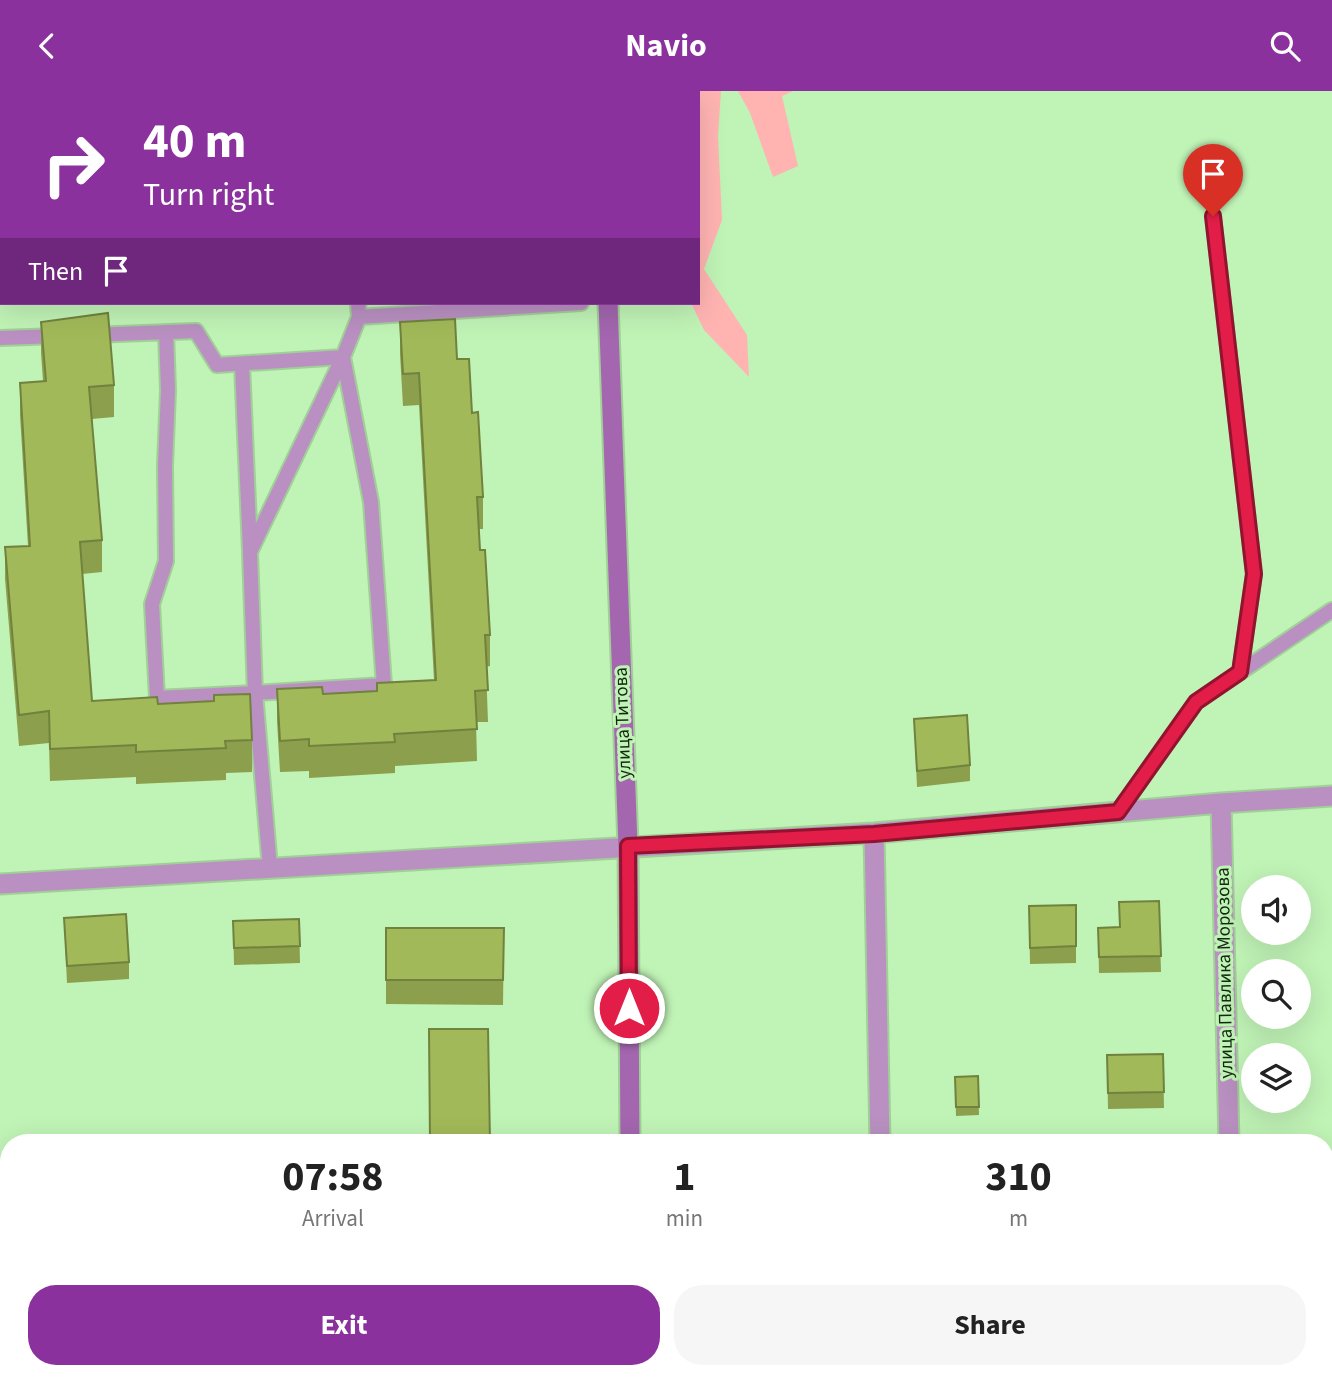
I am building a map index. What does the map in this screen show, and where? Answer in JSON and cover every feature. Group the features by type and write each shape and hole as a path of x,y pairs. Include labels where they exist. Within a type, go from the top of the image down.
{"main road":[{"name":"улица Титова","path":"608,305 628,846 629,1134"}],"street":[{"path":"0,884 874,834 1221,803 1332,796"},
{"name":"улица Павлика Морозова","path":"1221,803 1229,1134"},
{"path":"874,834 880,1134"}],"lane":[{"path":"1213,216 1254,574 1240,672"},
{"path":"250,551 343,357 358,310 517,305"},
{"path":"0,338 196,331 218,365 343,357"},
{"path":"166,332 166,561 152,604 158,698 384,685 372,502 343,357"},
{"path":"242,364 255,693 270,868"},
{"path":"1118,812 1196,702 1332,610"}],"shaded area":[{"path":"700,91 721,91 718,136 722,220 704,269 747,335 749,377 704,330 692,305 700,305"},
{"path":"738,91 793,91 782,96 798,166 773,177 750,113"}],"building":[{"path":"108,313 114,385 89,387 102,540 80,542 92,701 157,697 158,704 214,701 214,695 250,694 252,740 225,741 226,748 136,752 136,745 50,749 49,711 19,715 5,547 30,546 20,383 46,381 41,322"},
{"path":"455,319 457,359 469,359 472,413 478,412 483,497 477,497 480,550 485,550 490,635 485,635 488,690 475,691 477,729 394,734 395,742 309,746 309,739 280,741 277,689 322,687 323,694 377,691 377,683 436,680 419,373 403,374 400,322"},
{"path":"967,715 970,765 917,771 914,719"},
{"path":"1159,901 1161,956 1099,957 1098,928 1120,927 1119,902"},
{"path":"1076,905 1076,946 1030,948 1029,906"},
{"path":"126,914 129,962 67,966 64,918"},
{"path":"299,919 300,946 234,948 233,921"},
{"path":"386,928 504,928 503,980 386,980"},
{"path":"429,1029 488,1029 490,1134 430,1134"},
{"path":"1163,1054 1164,1092 1108,1093 1107,1055"},
{"path":"978,1076 979,1107 956,1107 955,1077"}],"route":[{"path":"629,1008 628,846 874,834 1118,812 1196,702 1240,672 1254,574 1213,216"}]}
